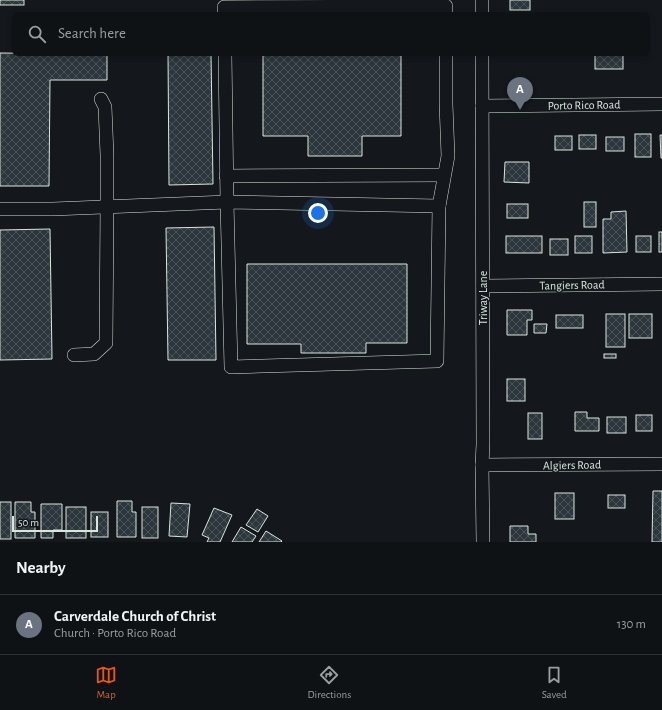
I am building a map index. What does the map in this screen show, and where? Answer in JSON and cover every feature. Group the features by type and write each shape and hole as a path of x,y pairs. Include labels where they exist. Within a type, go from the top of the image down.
{"street":[{"path":"482,0 482,12"},
{"path":"224,12 224,7 438,6 446,6 446,12"},
{"path":"225,56 226,176 231,367 437,361 439,206 448,156 446,56"},
{"name":"Triway Lane","path":"482,56 483,542"},
{"path":"74,355 94,354 106,343 107,207 105,107 100,99"},
{"name":"Porto Rico Road","path":"482,106 662,104"},
{"path":"226,176 444,175"},
{"path":"0,209 53,209 227,202 439,206"},
{"name":"Tangiers Road","path":"483,286 662,284"},
{"name":"Algiers Road","path":"482,465 662,464"}],"building":[{"path":"0,0 24,0 24,5 0,5"},
{"path":"510,0 530,0 530,10 510,10"},
{"path":"0,53 12,53 12,56 107,56 107,80 50,80 49,186 0,186"},
{"path":"168,56 211,56 213,184 169,185"},
{"path":"263,56 401,56 401,136 362,136 362,156 308,156 308,136 263,136"},
{"path":"595,56 623,56 623,69 595,69"},
{"path":"635,134 651,134 651,157 635,157"},
{"path":"579,135 596,135 596,149 579,149"},
{"path":"660,135 662,135 662,158 661,158"},
{"path":"555,136 572,136 572,150 555,150"},
{"path":"606,137 624,137 624,151 606,151"},
{"path":"505,162 529,162 529,183 504,182"},
{"path":"584,202 596,202 596,227 584,227"},
{"path":"507,204 528,204 528,218 507,218"},
{"path":"626,211 627,252 603,253 603,219 611,219 611,212"},
{"path":"214,227 216,360 168,360 166,228"},
{"path":"50,229 52,359 0,360 0,230"},
{"path":"659,232 662,232 662,252 659,252"},
{"path":"506,236 542,236 542,253 506,253"},
{"path":"575,236 592,236 592,253 575,253"},
{"path":"636,236 651,236 651,252 636,252"},
{"path":"550,239 568,239 568,255 550,255"},
{"path":"247,264 407,264 407,343 366,343 366,353 301,353 301,344 247,344"},
{"path":"507,310 532,310 532,320 527,320 527,335 507,335"},
{"path":"606,314 625,314 625,347 606,347"},
{"path":"629,314 652,314 652,338 629,338"},
{"path":"556,315 583,315 583,328 556,328"},
{"path":"534,324 547,324 546,333 534,333"},
{"path":"604,354 616,354 616,358 604,358"},
{"path":"507,379 525,379 525,401 507,401"},
{"path":"575,412 587,412 587,418 599,418 599,431 575,431"},
{"path":"528,413 542,413 542,439 528,439"},
{"path":"636,415 652,415 652,431 636,431"},
{"path":"607,417 626,417 626,433 607,433"},
{"path":"653,491 662,491 662,542 652,542"},
{"path":"555,493 574,493 574,519 555,519"},
{"path":"608,495 625,495 625,508 608,508"},
{"path":"117,501 132,501 132,512 136,512 136,537 117,537"},
{"path":"0,502 11,502 11,539 0,539"},
{"path":"15,502 31,502 31,512 35,512 35,538 15,538"},
{"path":"171,503 190,504 187,537 169,536"},
{"path":"41,504 62,504 62,530 53,530 53,538 41,538"},
{"path":"66,507 86,507 86,538 66,538"},
{"path":"142,507 158,507 158,538 142,538"},
{"path":"214,508 232,515 220,542 207,542 209,538 202,535"},
{"path":"257,509 268,516 258,532 246,525"},
{"path":"91,512 108,512 108,537 91,537"},
{"path":"510,526 528,526 528,534 536,534 536,542 510,542"},
{"path":"241,527 256,536 252,542 232,542"},
{"path":"266,531 282,541 259,542"}],"place":[{"name":"Carverdale Church of Christ","path":"520,110"}]}
